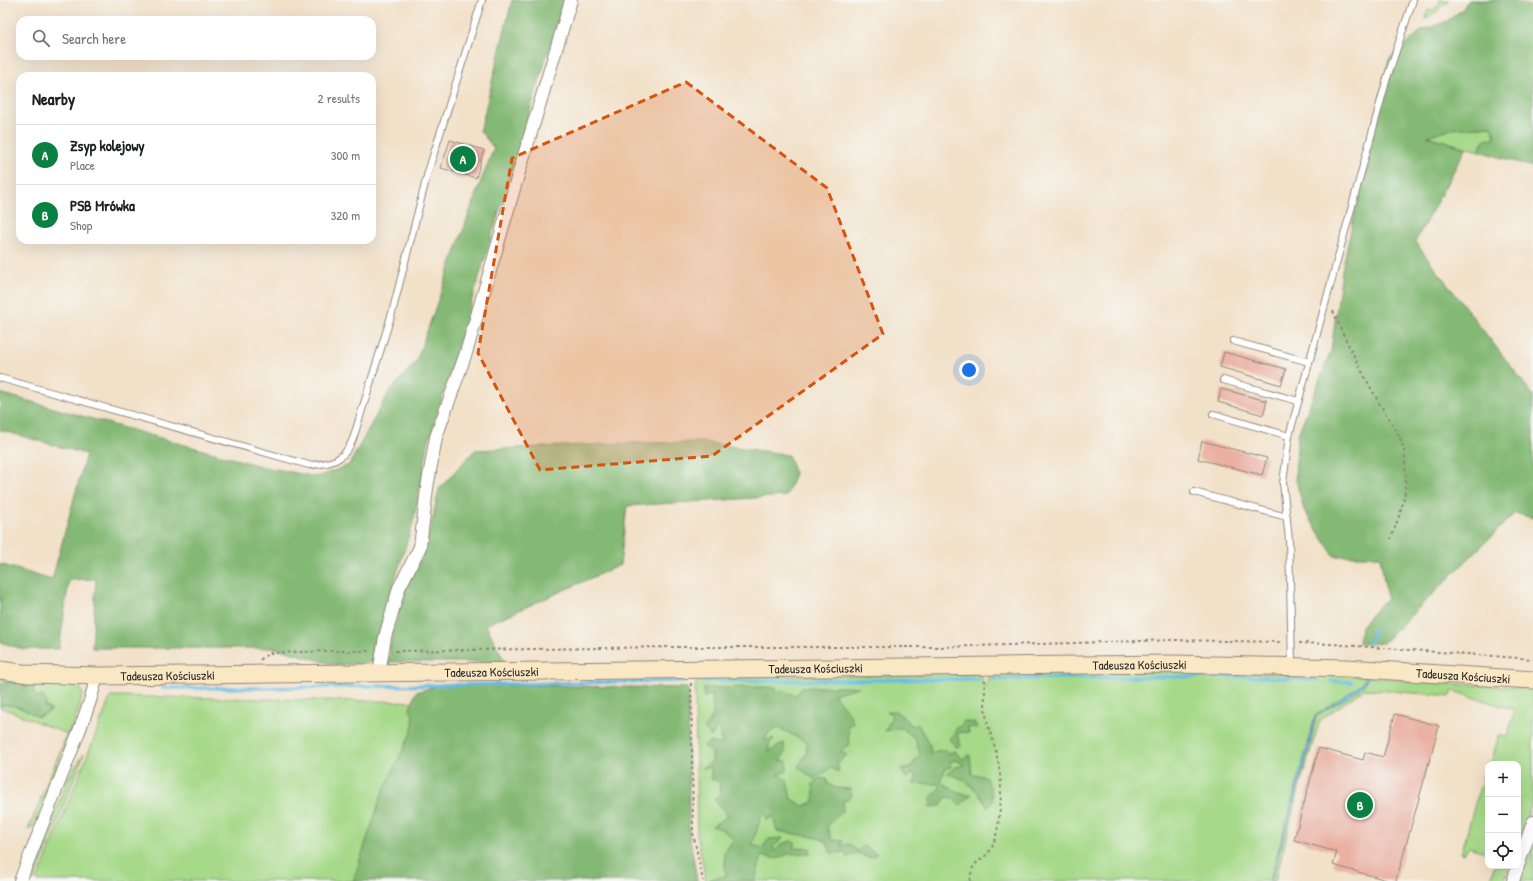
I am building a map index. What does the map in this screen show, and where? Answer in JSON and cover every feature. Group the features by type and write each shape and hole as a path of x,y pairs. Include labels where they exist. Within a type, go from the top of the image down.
{"main road":[{"name":"Tadeusza Kościuszki","path":"0,670 29,674 97,676 1174,664 1347,668 1533,680"}],"street":[{"path":"379,673 399,588 420,547 427,488 436,438 466,353 513,190 571,0"},
{"path":"20,881 75,742 90,701 97,676"},
{"path":"1521,857 1533,822"},
{"path":"1513,881 1517,869"}],"lane":[{"path":"0,378 309,465 323,465 342,457 348,450 352,439 392,313 428,172 482,0"},
{"path":"1292,666 1289,540 1282,483 1289,436 1387,78 1413,0"},
{"path":"1233,341 1310,362"},
{"path":"1223,380 1298,401"},
{"path":"1213,414 1289,436"},
{"path":"1194,492 1286,516"}],"path":[{"path":"1327,299 1346,342 1382,408 1397,430 1403,448 1406,469 1405,491 1391,539"},
{"path":"257,664 269,653 329,650 383,651 670,647 939,647 1173,640 1330,644 1533,659"},
{"path":"692,670 693,833 703,881"},
{"path":"970,881 972,867 989,852 992,847 998,828 1000,806 1001,787 999,767 987,720 984,700 985,682"}],"highlighted area":[{"path":"686,82 827,188 883,334 712,456 540,470 478,353 512,158"}],"green space":[{"path":"512,0 564,0 429,440 413,523 377,643 375,662 334,665 276,648 92,648 96,579 69,580 59,649 23,649 0,642 0,564 52,580 86,454 0,430 0,393 260,466 317,477 349,465 389,392 416,362 494,148 480,131"},
{"path":"1440,0 1449,0 1438,11 1425,19 1428,10 1431,11 1439,5"},
{"path":"1468,0 1511,0 1533,7 1533,167 1479,151 1483,141 1495,137 1492,126 1449,129 1427,136 1466,148 1415,242 1533,395 1533,518 1515,513 1383,643 1359,644 1361,626 1387,598 1380,556 1334,556 1304,510 1295,476 1298,434 1331,351 1342,270 1389,59 1421,31 1447,21 1463,9"},
{"path":"1493,126 1495,137 1483,141 1479,151 1426,136 1449,129"},
{"path":"704,442 788,455 795,474 786,496 627,506 620,565 486,625 505,662 389,662 391,640 403,592 421,557 430,531 439,489 475,450 624,443"},
{"path":"1195,671 1366,676 1361,685 1367,680 1368,676 1420,682 1533,688 1533,800 1521,834 1521,761 1492,761 1499,735 1507,737 1515,710 1453,691 1451,696 1364,689 1320,720 1300,785 1275,881 706,881 697,834 695,688 697,679 700,677 979,674 982,675 983,685 986,685 991,674"},
{"path":"0,676 73,683 79,686 83,693 78,712 36,821 28,830 67,734 0,707 0,705 15,706 38,717 52,710 43,706 47,704 23,686 0,679"},
{"path":"0,683 18,683 23,686 33,685 34,693 38,697 43,696 47,704 43,706 52,710 38,717 15,706 0,705"},
{"path":"443,684 688,688 689,832 697,881 353,881 382,794 411,733 413,716 410,709 416,692"},
{"path":"775,687 777,690 796,695 802,687 859,687 834,694 850,715 853,723 848,725 849,744 840,752 847,755 837,763 839,772 831,768 814,779 798,767 807,752 806,742 779,728 768,733 765,741 774,738 769,744 769,751 784,743 785,753 780,761 787,761 787,771 778,775 787,780 791,799 803,806 814,802 813,783 820,778 827,779 828,784 836,788 850,789 852,796 843,802 843,811 827,826 832,840 843,841 841,846 849,844 858,851 863,846 877,854 869,858 858,853 847,858 845,852 831,853 826,841 814,837 777,831 773,816 767,820 764,808 752,845 762,848 769,839 783,838 773,847 775,851 782,844 790,841 796,843 792,848 810,848 810,853 788,854 777,859 762,856 755,881 710,881 710,879 726,876 724,853 734,839 721,829 712,826 728,816 714,799 720,793 720,782 711,779 711,768 702,768 712,762 712,754 704,746 710,742 722,745 718,726 711,737 704,728 713,715 712,694 704,697 704,688"},
{"path":"111,696 423,702 360,881 37,881"},
{"path":"887,711 896,711 913,726 918,724 931,748 930,753 944,749 949,753 955,751 961,759 970,755 972,775 985,776 991,789 993,801 988,807 976,790 961,779 947,774 955,767 965,765 955,760 949,763 952,766 945,770 940,781 965,795 972,794 960,805 952,798 946,797 940,806 930,807 931,798 940,787 938,784 913,784 917,776 912,774 907,779 900,769 911,767 920,754 915,739 902,728 885,731 892,716"},
{"path":"964,721 975,723 977,728 968,727 969,733 961,732 957,735 961,746 956,747 949,739 955,732 956,728 961,726"},
{"path":"84,754 34,881 28,881 69,776"},
{"path":"1485,769 1485,852 1469,847 1464,853 1461,854"},
{"path":"1533,837 1533,881 1517,881"},
{"path":"1493,869 1509,869 1504,881 1490,881"}],"water":[{"path":"1366,676 1368,676 1360,688 1316,717 1309,749 1270,881 1315,716 1356,688 1363,682"}],"building":[{"path":"450,140 484,150 476,178 441,168"},
{"path":"1224,352 1286,369 1281,385 1220,367"},
{"path":"1221,389 1267,401 1263,415 1218,402"},
{"path":"1202,441 1267,458 1262,475 1198,459"},
{"path":"1395,714 1439,726 1396,881 1390,881 1333,865 1337,852 1294,840 1319,748 1363,760 1365,752 1383,757"}],"waterway":[{"path":"1369,644 1374,630"},
{"path":"992,679 1244,676 1317,680"},
{"path":"702,681 978,679"},
{"path":"163,688 260,688 684,681"},
{"path":"1331,681 1352,682"}],"place":[{"name":"Zsyp kolejowy","path":"463,159"},
{"name":"PSB Mrówka","path":"1360,805"}]}
